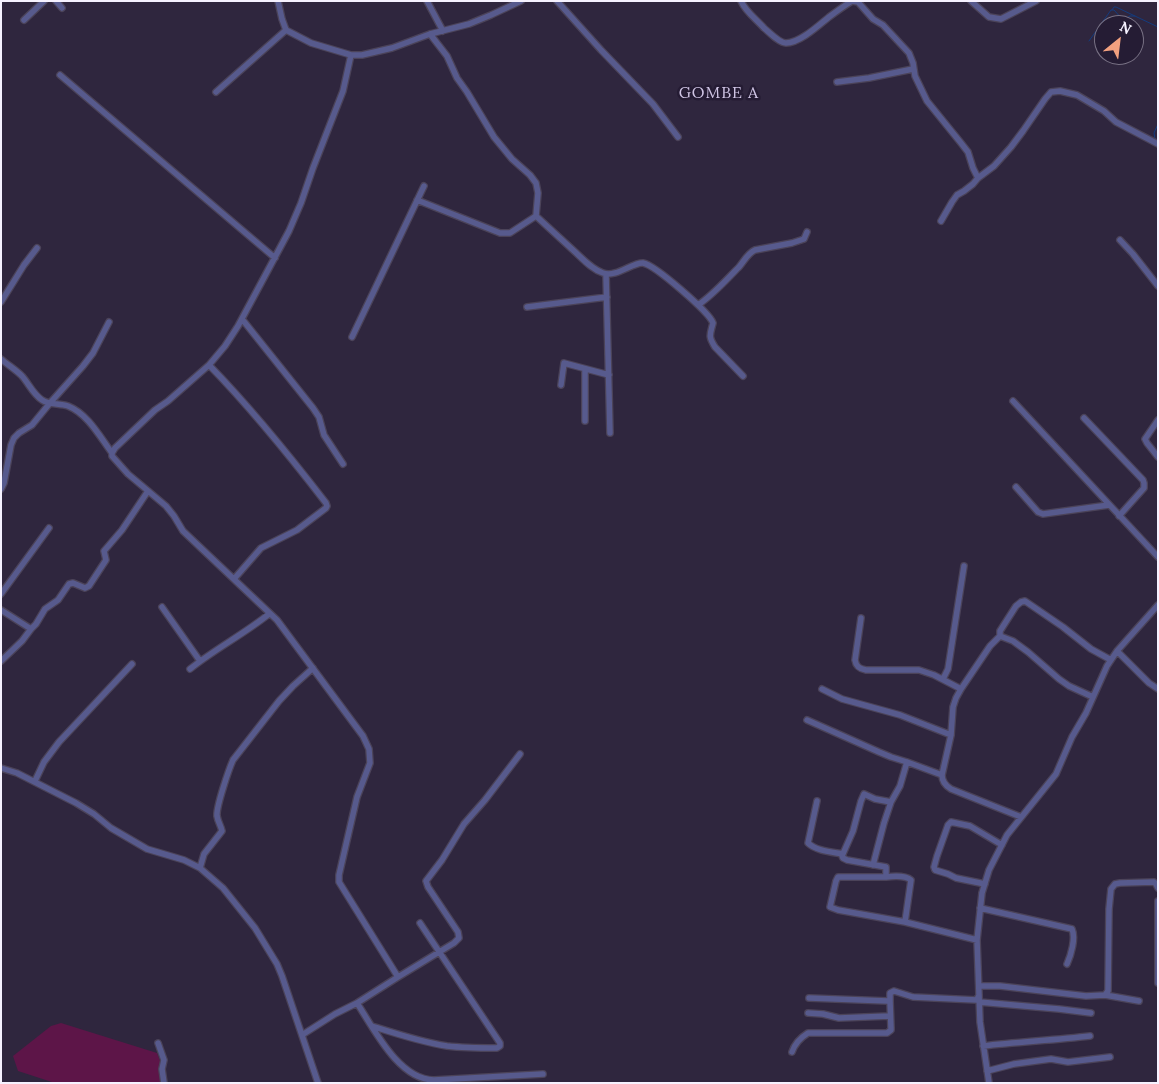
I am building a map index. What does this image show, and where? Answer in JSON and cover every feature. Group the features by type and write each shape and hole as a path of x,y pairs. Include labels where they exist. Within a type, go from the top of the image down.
{"street":[{"path":"24,20 44,1"},
{"path":"56,1 62,8"},
{"path":"278,1 286,30 310,43 351,55 392,48 430,34 484,18 521,1"},
{"path":"427,1 442,31"},
{"path":"557,1 601,50 654,104 678,138"},
{"path":"741,1 745,9 766,30 786,43 805,36 831,15 855,2 872,19 883,25 909,53 915,76 927,101 968,152 978,178"},
{"path":"971,1 989,17 1001,19 1036,1"},
{"path":"216,92 286,30"},
{"path":"430,34 447,56 457,78 494,137 512,159 536,183 538,193 536,216"},
{"path":"112,453 155,410 168,401 209,364 225,346 242,320 289,231 301,204 339,104 351,55"},
{"path":"837,82 913,69"},
{"path":"60,75 275,258"},
{"path":"941,221 957,196 994,166 1011,147 1051,92 1060,91 1077,95 1104,111 1116,122 1158,144"},
{"path":"352,337 424,186"},
{"path":"417,200 500,233 510,233 536,216"},
{"path":"536,216 591,266 606,274 612,274 638,264 644,264 657,270 698,305 712,320 710,334 712,342 743,376"},
{"path":"698,305 740,266 752,251 804,239 807,232"},
{"path":"1120,240 1158,286"},
{"path":"1,302 37,248"},
{"path":"606,274 610,433"},
{"path":"527,308 607,297"},
{"path":"242,320 313,408 319,417 324,435 343,464"},
{"path":"1,489 14,438 32,425 83,366 93,353 109,322"},
{"path":"1,359 23,377 42,400 68,406 90,424 119,465 170,511 183,531 281,624 363,736 369,749 370,763 354,811 338,879 340,886 398,977"},
{"path":"562,385 564,363 609,376"},
{"path":"209,364 280,443 327,506 297,530 262,548 234,579"},
{"path":"586,369 586,421"},
{"path":"1013,401 1158,557"},
{"path":"1084,418 1143,480 1144,488 1119,516"},
{"path":"1158,420 1145,439 1158,457"},
{"path":"1016,487 1038,512 1043,514 1109,505"},
{"path":"1,661 22,641 45,609 58,600 69,584 73,583 82,588 89,586 106,560 104,551 122,530 148,491"},
{"path":"1,594 49,528"},
{"path":"943,679 948,668 964,566"},
{"path":"1021,817 951,789 945,784 942,775 951,735 953,707 961,689 990,646 1000,636 1000,630 1016,606 1020,602 1025,601 1111,660"},
{"path":"989,1083 980,1022 977,940 980,908 989,870 1007,835 1056,774 1072,736 1086,714 1107,666 1117,651 1158,604"},
{"path":"162,607 200,661"},
{"path":"1,610 30,629"},
{"path":"190,669 269,614"},
{"path":"861,618 855,660 857,666 866,670 919,670 943,679 961,689"},
{"path":"1000,636 1013,641 1069,686 1093,697"},
{"path":"1117,651 1149,683 1158,689"},
{"path":"35,781 44,762 60,742 132,664"},
{"path":"200,868 204,854 222,831 217,817 217,809 228,770 233,760 279,701 313,668"},
{"path":"822,689 842,699 900,715 951,735"},
{"path":"807,720 879,752 942,775"},
{"path":"302,1035 335,1014 357,1003 454,943 459,938 459,935 426,881 442,860 464,824 490,794 520,754"},
{"path":"873,865 884,822 908,762"},
{"path":"1,768 16,772 35,781 85,808 111,828 147,849 184,860 200,868 223,888 260,935 277,964 318,1083"},
{"path":"886,877 886,867 847,860 843,858 843,854 853,831 864,794 875,799 892,802"},
{"path":"817,801 808,842 816,848 843,854"},
{"path":"985,884 956,878 935,870 937,856 948,826 951,822 970,826 1002,845"},
{"path":"905,922 912,880 896,876 838,878 836,881 830,907 905,922 977,940"},
{"path":"1105,995 1108,991 1109,909 1112,889 1115,884 1120,883 1154,882 1158,888"},
{"path":"1158,901 1158,983"},
{"path":"980,908 1072,929 1070,956 1067,964"},
{"path":"372,1026 410,1038 447,1046 499,1047 500,1043 420,923"},
{"path":"979,986 1000,986 1086,996 1105,995 1139,1002"},
{"path":"792,1052 798,1040 808,1033 887,1033 891,1030 890,993 892,991 913,997 977,1000 979,995"},
{"path":"809,998 890,1001"},
{"path":"979,1002 1059,1008 1091,1013"},
{"path":"357,1003 394,1057 411,1073 422,1079 543,1074"},
{"path":"808,1013 839,1018 890,1016"},
{"path":"983,1046 1090,1036"},
{"path":"158,1043 164,1060 162,1069 164,1083"},
{"path":"987,1071 1014,1064 1051,1059 1068,1062 1110,1057"}],"shaded area":[{"path":"61,1023 157,1053 161,1063 161,1083 55,1083 18,1071 13,1056 51,1026"}],"waterway":[{"path":"1112,10 1116,7 1158,27"},
{"path":"1107,15 1111,10 1114,10 1118,15"},
{"path":"1089,41 1094,34"},
{"path":"1155,139 1154,133 1158,124"}],"district":[{"name":"GOMBE A","path":"719,93"}]}
